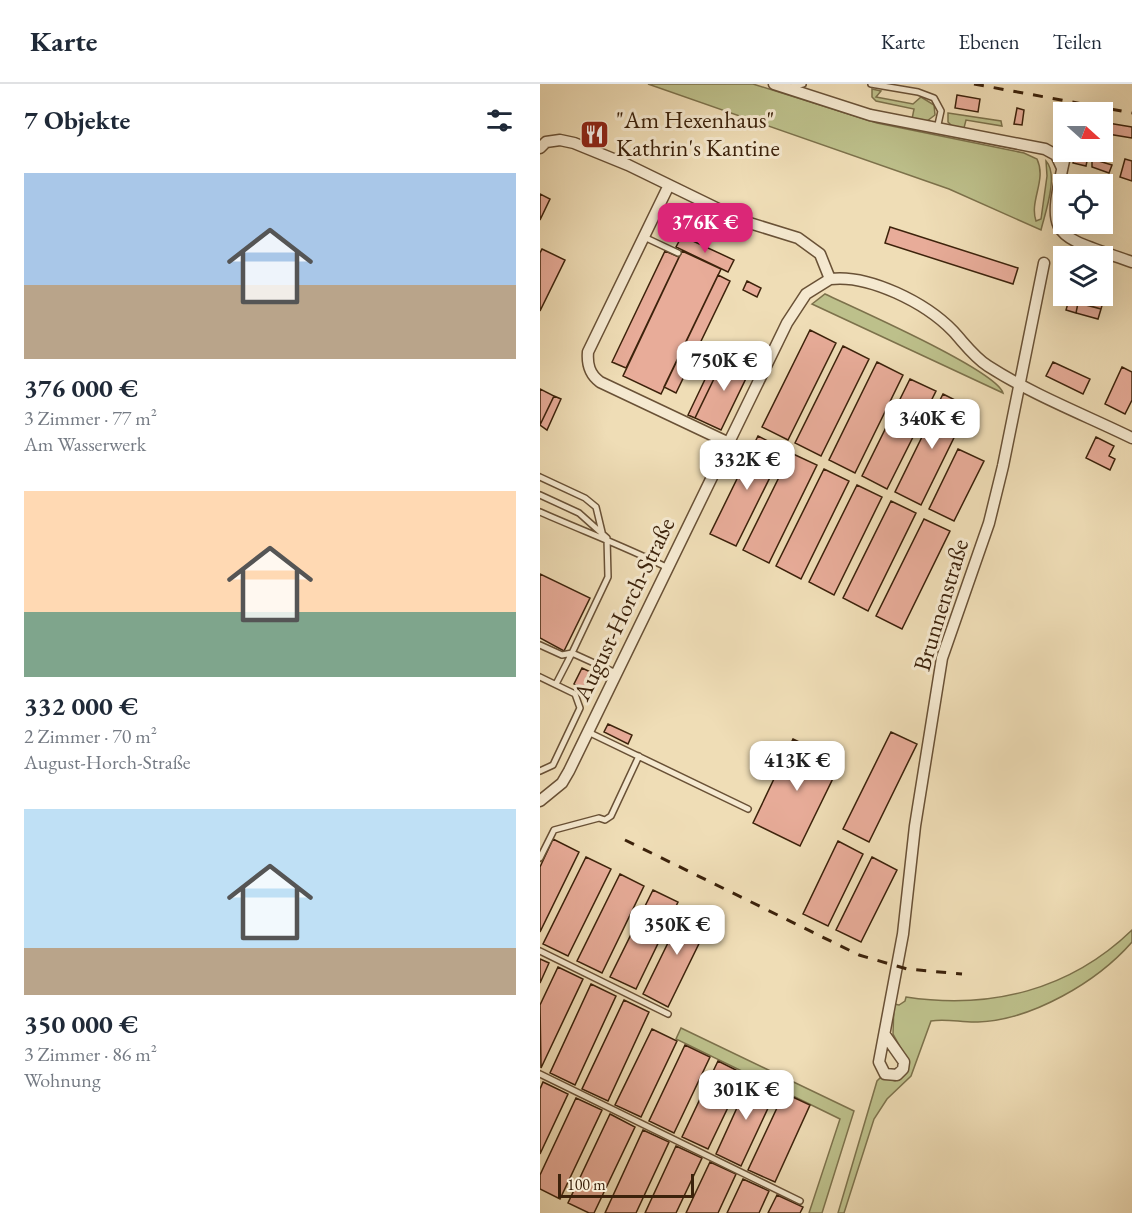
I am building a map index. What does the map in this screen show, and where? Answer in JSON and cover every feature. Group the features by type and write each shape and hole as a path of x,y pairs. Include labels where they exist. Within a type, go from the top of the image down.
{"street":[{"path":"780,86 870,116 1045,149 1056,155 1062,168"},
{"path":"542,142 560,140 574,143 743,221 798,238 820,254 830,279 845,277 866,281 915,303 936,316 978,359 1021,384 1132,438"},
{"path":"1064,162 1054,210 1054,219 1062,232 1071,241 1132,262"},
{"path":"669,185 588,352 587,362 590,370 600,382 729,443"},
{"name":"Brunnenstraße","path":"885,1035 903,934 915,826 942,657 989,523 1021,384 1044,263"},
{"name":"August-Horch-Straße","path":"540,801 562,783 798,304 816,286 830,279"}],"lane":[{"path":"780,86 803,84"},
{"path":"871,84 918,92 934,98 941,111 938,129"},
{"path":"644,237 678,253"},
{"path":"540,477 585,498 596,507 605,536 608,577 556,684"},
{"path":"540,495 579,513 598,527 605,536"},
{"path":"540,512 586,532 605,536 668,568"},
{"path":"586,532 598,527"},
{"path":"540,645 562,655 572,653 616,673"},
{"path":"540,677 575,694 580,708 553,765 540,771"},
{"path":"588,731 748,810"},
{"path":"540,858 554,830 611,816 639,756"},
{"path":"540,951 668,1014"},
{"path":"540,1074 800,1201"}],"green space":[{"path":"648,84 753,84 877,123 1024,153 1037,159 1040,167 1034,213 1036,221 1041,219 1047,176 1046,161 1050,167 1051,185 1041,230 949,189"},
{"path":"872,89 881,91 876,97 913,104 921,97 934,105 935,115 927,121 912,119 914,109 876,101 872,97"},
{"path":"948,113 1001,121 1002,126 966,120 964,128 952,126 948,122"},
{"path":"825,294 951,355 995,383 1003,393 812,304"},
{"path":"1132,930 1132,942 1118,957 1082,984 1041,1006 999,1020 931,1021 911,1076 887,1099 874,1119 844,1213 838,1213 877,1081 881,1077 895,1081 903,1076 908,1061 893,1034 894,1004 899,1005 905,1001 906,997 968,1000 1027,991 1082,968 1108,951"},
{"path":"681,1028 854,1111 822,1213 809,1213 840,1119 676,1039"}],"building":[{"path":"957,95 980,99 978,112 955,108"},
{"path":"1017,108 1024,110 1022,125 1014,124"},
{"name":"\"Am Hexenhaus\" Kathrin's Kantine","path":"591,124 607,131 600,145 584,138"},
{"path":"1113,124 1132,127 1132,138 1113,135"},
{"path":"1125,159 1132,161 1132,181 1120,177"},
{"path":"1073,162 1087,162 1086,166"},
{"path":"1092,162 1112,165 1109,173 1092,167"},
{"path":"540,194 550,199 540,220"},
{"path":"890,227 1018,268 1013,284 885,243"},
{"path":"682,236 734,260 728,272 676,247"},
{"path":"542,249 565,260 540,311 540,253"},
{"path":"665,251 679,257 626,368 612,362"},
{"path":"682,251 721,269 661,394 623,376"},
{"path":"718,275 730,281 676,393 664,387"},
{"path":"747,281 761,288 757,297 743,290"},
{"path":"1067,306 1077,306 1076,313 1066,310"},
{"path":"1077,306 1101,309 1098,319 1076,313"},
{"path":"810,330 836,343 788,440 762,427"},
{"path":"843,346 869,359 821,456 795,443"},
{"path":"719,350 726,354 695,418 688,415"},
{"path":"726,354 752,366 721,430 695,418"},
{"path":"877,362 903,375 855,473 829,460"},
{"path":"1053,362 1090,379 1083,394 1046,376"},
{"path":"1122,367 1132,372 1132,400 1125,414 1105,404"},
{"path":"910,379 936,391 887,489 862,476"},
{"path":"540,389 554,396 540,425"},
{"path":"943,394 969,407 921,505 895,492"},
{"path":"554,396 561,399 547,430 540,425"},
{"path":"758,436 784,449 736,546 710,534"},
{"path":"1096,437 1114,446 1109,456 1115,459 1110,470 1086,458"},
{"path":"958,449 984,461 954,521 929,509"},
{"path":"791,453 817,465 769,563 743,550"},
{"path":"824,469 849,481 801,579 776,566"},
{"path":"857,485 882,497 834,595 809,582"},
{"path":"891,501 916,513 868,611 843,598"},
{"path":"924,519 950,531 902,629 876,616"},
{"path":"540,574 590,598 564,651 540,638"},
{"path":"582,668 597,675 589,691 574,684"},
{"path":"608,724 632,735 628,744 604,732"},
{"path":"891,732 917,744 869,842 843,829"},
{"path":"793,739 841,762 800,846 753,823"},
{"path":"553,839 579,852 540,932 540,867"},
{"path":"838,841 863,854 828,926 803,914"},
{"path":"586,857 611,869 568,956 543,944"},
{"path":"872,857 897,870 861,942 836,930"},
{"path":"620,874 644,886 602,973 577,961"},
{"path":"653,890 678,902 636,989 610,977"},
{"path":"686,906 711,919 668,1007 643,994"},
{"path":"540,959 549,963 540,983"},
{"path":"558,967 583,979 541,1068 540,1005"},
{"path":"591,984 616,996 575,1085 550,1073"},
{"path":"624,1000 649,1012 608,1101 582,1089"},
{"path":"652,1029 677,1041 641,1117 615,1105"},
{"path":"685,1045 710,1057 674,1133 649,1121"},
{"path":"718,1061 744,1074 708,1149 682,1137"},
{"path":"751,1077 777,1089 741,1166 716,1154"},
{"path":"543,1082 568,1094 540,1154 540,1089"},
{"path":"784,1093 810,1105 775,1182 748,1170"},
{"path":"576,1098 602,1110 560,1199 540,1189 540,1175"},
{"path":"610,1114 635,1127 594,1213 589,1213 568,1203"},
{"path":"643,1130 669,1142 636,1213 605,1213"},
{"path":"676,1146 702,1158 676,1213 645,1213"},
{"path":"710,1162 736,1174 718,1213 686,1213"},
{"path":"743,1179 769,1191 759,1213 727,1213"},
{"path":"777,1195 803,1207 800,1213 768,1213"}],"railway":[{"path":"974,84 1132,113"},
{"path":"625,840 859,955 907,969 962,974"}],"place":[{"name":"\"Am Hexenhaus\" Kathrin's Kantine","path":"595,134"}]}
